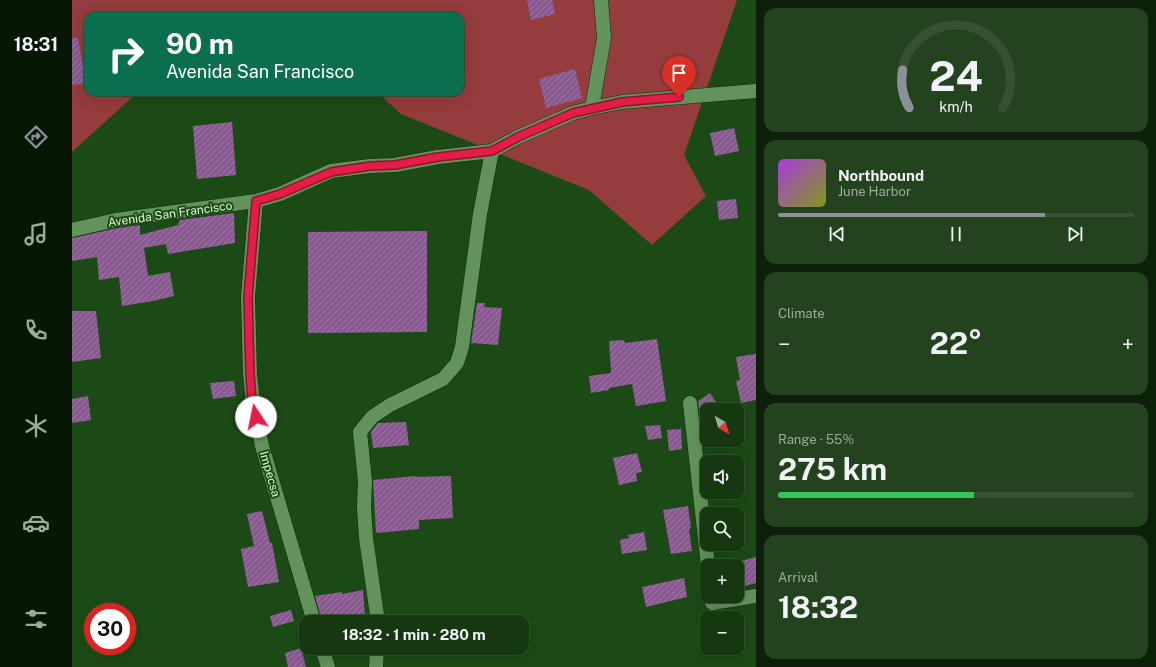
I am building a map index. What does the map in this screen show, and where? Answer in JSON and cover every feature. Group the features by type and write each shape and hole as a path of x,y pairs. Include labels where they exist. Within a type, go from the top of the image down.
{"street":[{"path":"592,108 604,38 601,0"},
{"name":"Avenida San Francisco","path":"72,230 116,220 256,201 280,194 331,172 370,166 395,165 438,157 492,151 518,137 573,113 592,108 622,102 756,91"},
{"path":"377,615 366,538 364,507 365,481 360,432 372,417 390,405 443,379 457,363 462,347 480,214 492,151"},
{"name":"Impecsa","path":"256,201 248,297 252,402 262,446 312,615"},
{"path":"690,403 707,559"},
{"path":"744,597 756,596"},
{"path":"324,655 328,667"},
{"path":"376,667 377,655"}],"shaded area":[{"path":"72,0 737,0 684,155 706,196 652,245 589,190 401,114 381,96 464,96 464,12 84,12 84,96 134,96 72,152"}],"building":[{"path":"527,0 552,0 555,14 531,20"},
{"path":"72,38 78,38 84,72 84,83 72,85"},
{"path":"575,69 582,98 546,108 539,79"},
{"path":"232,122 236,175 197,179 193,126"},
{"path":"734,128 739,151 715,156 710,133"},
{"path":"736,199 738,218 719,220 717,201"},
{"path":"234,213 235,243 168,254 166,244 144,248 148,276 170,272 174,296 122,306 119,277 99,280 97,257 72,261 72,238 140,225 140,235 178,225 180,220"},
{"path":"427,231 427,332 308,333 308,232"},
{"path":"477,303 485,303 484,307 502,308 498,345 471,343"},
{"path":"72,311 96,311 101,358 72,362"},
{"path":"657,339 666,401 636,406 632,384 591,393 589,376 611,373 609,341 624,340 625,343"},
{"path":"756,354 756,400 741,403 736,381 740,380 736,357"},
{"path":"234,381 236,396 213,399 210,383"},
{"path":"710,393 716,403 700,403 700,416 698,401"},
{"path":"88,396 91,420 72,423 72,399"},
{"path":"406,422 409,445 373,448 371,432 378,423"},
{"path":"660,425 662,438 648,440 645,426"},
{"path":"681,429 682,449 669,451 667,430"},
{"path":"637,453 642,472 636,473 637,481 619,485 613,458"},
{"path":"416,476 451,476 453,518 419,520 419,529 376,533 373,480"},
{"path":"688,506 692,551 671,554 663,510"},
{"path":"262,511 270,543 272,543 279,582 248,587 241,549 254,546 247,514"},
{"path":"644,532 647,550 622,554 620,540 629,538 628,535"},
{"path":"756,557 756,583 744,586 744,560"},
{"path":"684,578 687,597 646,607 642,587"},
{"path":"363,590 365,615 320,615 315,596 342,592 342,594"},
{"path":"291,610 294,621 273,627 270,616"},
{"path":"299,649 299,655 303,655 306,667 288,667 285,653"}],"route":[{"path":"256,417 252,402 250,374 248,297 256,201 280,194 331,172 370,166 395,165 438,157 492,151 518,137 573,113 622,102 679,97"}]}
